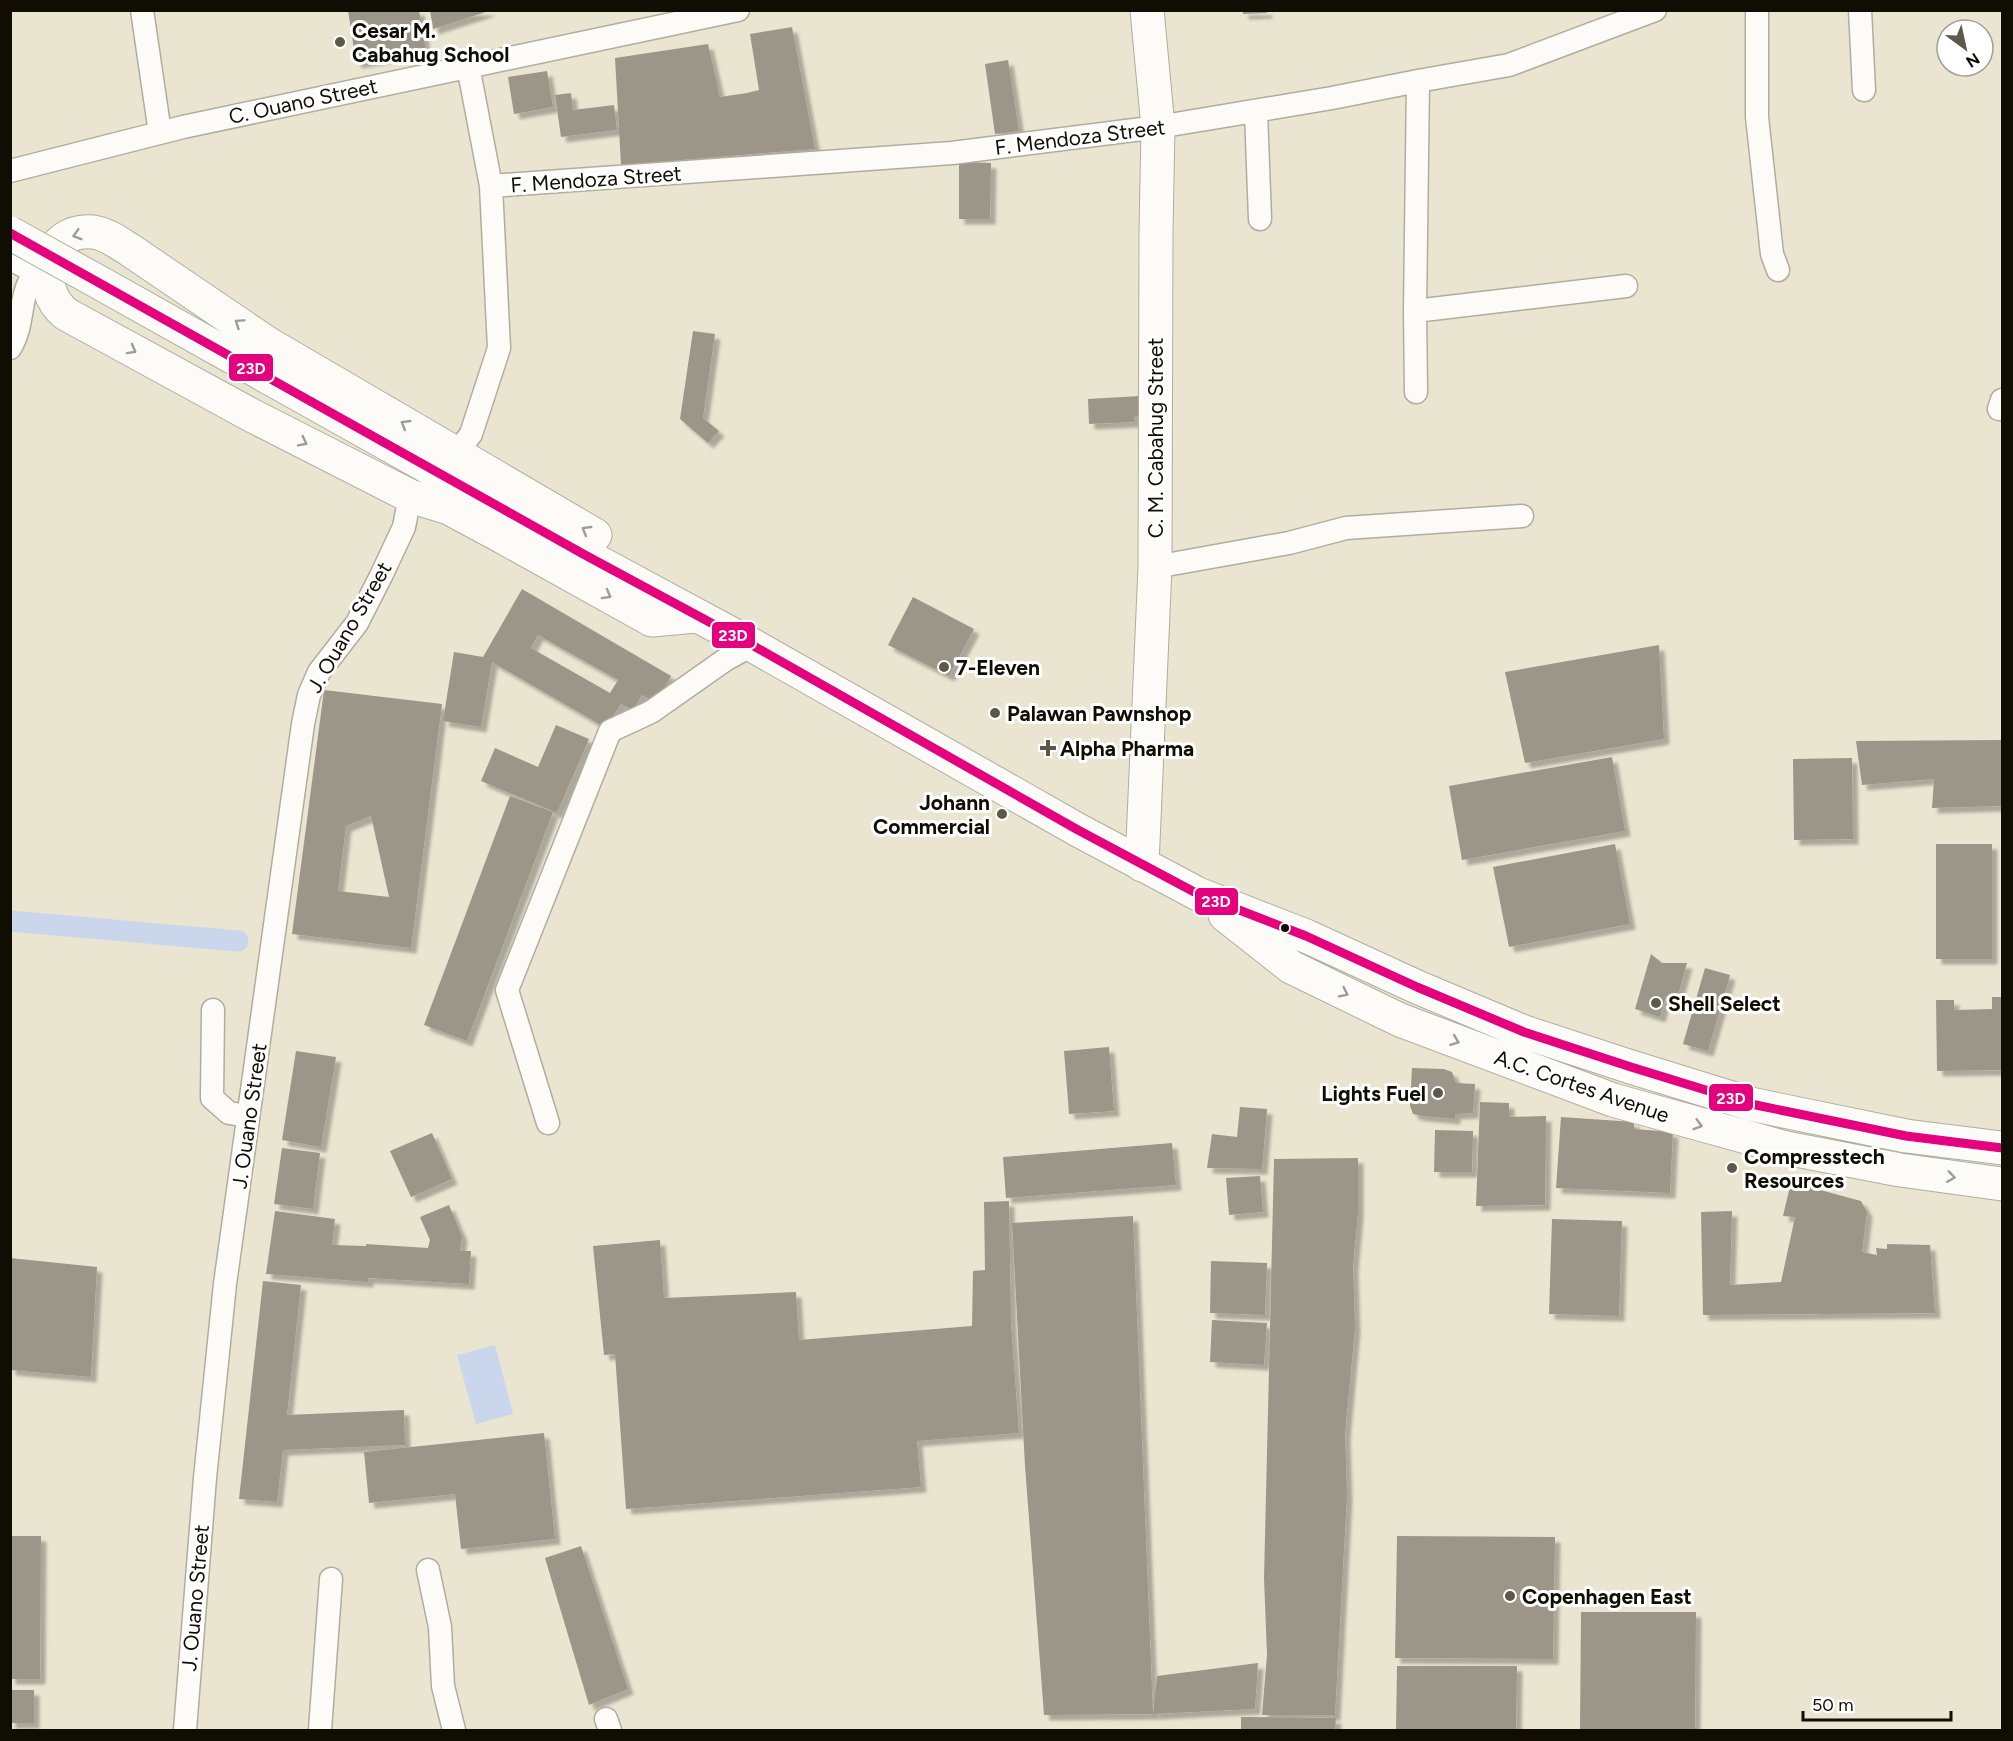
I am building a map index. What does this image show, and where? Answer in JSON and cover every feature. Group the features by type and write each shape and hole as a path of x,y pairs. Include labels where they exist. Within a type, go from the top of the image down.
{"main road":[{"name":"C. M. Cabahug Street","path":"1142,865 1155,567 1158,127 1147,10"},
{"path":"698,616 652,620 449,508 407,512 251,415 66,314 51,294 42,267 59,243 70,236 89,232 107,236 267,343 772,640 1069,802 1078,830"},
{"name":"A.C. Cortes Avenue","path":"10,233 585,555 752,645 1078,830 1198,894 1306,936 1417,987 1524,1032 1630,1067 1751,1104 1906,1136 2002,1149"},
{"name":"A.C. Cortes Avenue","path":"1198,894 1291,967 1301,972 1400,1020 1613,1100 1786,1148 1900,1170 2002,1184"}],"street":[{"path":"142,10 160,133"},
{"name":"C. Ouano Street","path":"10,171 160,133 738,10"},
{"name":"F. Mendoza Street","path":"491,186 952,153 1158,127 1256,112 1509,65 1655,10"},
{"path":"1757,10 1757,117 1772,254 1778,270"},
{"path":"1860,10 1864,90"},
{"path":"456,454 471,434 499,348 491,186 468,66"},
{"path":"1416,392 1418,81"},
{"path":"1256,112 1260,219"},
{"path":"10,259 42,267 25,290 18,329 10,348"},
{"path":"1415,311 1626,286"},
{"name":"J. Ouano Street","path":"185,1731 205,1478 223,1307 248,1116 309,695 319,672 357,623 407,512"},
{"path":"1155,567 1289,543 1346,528 1522,516"},
{"path":"548,1123 507,990 610,731 651,712 725,660 752,645"},
{"path":"213,1011 212,1098 229,1113 248,1116"},
{"path":"428,1570 440,1627 442,1686 454,1731"},
{"path":"320,1731 331,1579"}],"water":[{"path":"495,1345 513,1414 476,1424 457,1355"}],"building":[{"path":"348,10 419,10 426,51 356,63"},
{"path":"430,10 489,10 489,11 433,29"},
{"path":"1243,10 1267,10 1267,13 1243,14"},
{"path":"792,27 815,149 621,165 615,58 708,44 720,97 747,93 759,90 750,34"},
{"path":"1008,60 1019,131 995,134 985,64"},
{"path":"547,71 553,107 514,114 508,77"},
{"path":"571,93 573,110 614,105 617,130 561,137 555,95"},
{"path":"959,162 991,163 990,219 959,219"},
{"path":"693,331 715,334 703,418 719,431 708,443 680,419"},
{"path":"1140,396 1140,416 1134,416 1134,422 1089,424 1088,399"},
{"path":"522,589 671,676 656,703 642,695 633,710 621,704 606,728 492,662 481,727 443,721 454,652 483,657","holes":["538,635 618,680 610,693 531,648"]},
{"path":"913,597 974,629 949,676 888,645"},
{"path":"1659,645 1664,739 1525,763 1505,672"},
{"path":"324,690 442,704 411,948 292,934","holes":["371,816 389,897 338,891 346,826"]},
{"path":"556,725 589,739 557,813 481,781 495,748 538,767"},
{"path":"2002,740 2002,806 1932,808 1934,779 1862,785 1856,741"},
{"path":"1612,757 1625,831 1462,860 1449,786"},
{"path":"1852,758 1853,839 1794,840 1793,759"},
{"path":"510,796 553,812 467,1041 424,1025"},
{"path":"1615,844 1630,924 1509,947 1493,867"},
{"path":"1936,844 1992,844 1992,959 1936,959"},
{"path":"1651,954 1662,963 1687,963 1677,999 1666,996 1660,1017 1635,1009"},
{"path":"1705,968 1730,975 1708,1051 1683,1044"},
{"path":"1992,997 2002,997 2002,1070 1937,1071 1936,1000 1954,1000 1954,1010 1992,1009"},
{"path":"1109,1047 1114,1111 1069,1114 1064,1051"},
{"path":"296,1051 336,1057 321,1147 282,1140"},
{"path":"1412,1068 1444,1069 1452,1072 1456,1083 1475,1084 1473,1113 1455,1114 1455,1119 1413,1114 1410,1106"},
{"path":"1480,1102 1509,1103 1509,1117 1546,1116 1545,1205 1476,1206"},
{"path":"1240,1107 1267,1109 1262,1169 1207,1168 1212,1134 1237,1137"},
{"path":"1561,1117 1634,1122 1634,1129 1673,1132 1670,1193 1556,1188"},
{"path":"1435,1130 1473,1131 1472,1172 1434,1172"},
{"path":"432,1133 452,1179 411,1197 390,1151"},
{"path":"1172,1143 1176,1185 1006,1198 1003,1157"},
{"path":"282,1148 320,1153 313,1209 274,1204"},
{"path":"1358,1158 1358,1213 1353,1266 1355,1328 1345,1434 1347,1495 1335,1715 1262,1715 1267,1655 1264,1578 1274,1159"},
{"path":"1260,1176 1263,1212 1229,1215 1226,1178"},
{"path":"1791,1182 1861,1201 1867,1212 1862,1252 1877,1255 1876,1248 1887,1249 1887,1244 1930,1245 1935,1313 1703,1315 1701,1212 1732,1211 1730,1285 1781,1282 1795,1217 1783,1216"},
{"path":"1009,1201 1011,1323 1019,1433 917,1441 921,1487 626,1509 615,1354 604,1355 593,1246 660,1240 664,1298 796,1292 799,1340 972,1326 973,1271 985,1270 984,1202"},
{"path":"449,1205 462,1236 460,1251 471,1251 469,1284 368,1278 368,1282 266,1274 275,1211 335,1219 332,1245 366,1246 366,1244 428,1248 430,1240 420,1217"},
{"path":"1133,1216 1153,1714 1044,1715 1025,1466 1012,1223"},
{"path":"1552,1219 1622,1221 1619,1316 1549,1314"},
{"path":"10,1258 97,1267 91,1377 10,1370"},
{"path":"1211,1261 1267,1263 1265,1315 1210,1313"},
{"path":"263,1281 301,1285 287,1415 404,1410 405,1445 283,1450 277,1502 239,1499"},
{"path":"1212,1320 1267,1323 1264,1365 1210,1362"},
{"path":"544,1433 555,1539 461,1549 455,1494 369,1503 364,1452"},
{"path":"10,1536 41,1536 40,1679 10,1679"},
{"path":"1397,1536 1555,1537 1553,1659 1395,1658"},
{"path":"581,1546 628,1689 589,1705 545,1558"},
{"path":"1581,1612 1696,1612 1695,1730 1580,1730"},
{"path":"1258,1663 1255,1709 1153,1714 1157,1676"},
{"path":"1397,1666 1517,1666 1516,1730 1396,1730"},
{"path":"10,1690 34,1690 34,1723 10,1723"},
{"path":"1241,1717 1336,1718 1335,1730 1241,1730"}],"waterway":[{"path":"10,921 238,941"}],"transit line":[{"name":"23D","path":"10,233 585,555 752,645 1078,830 1198,894 1306,936 1417,987 1524,1032 1631,1067 1751,1104 1906,1136 2002,1148"}],"place":[{"name":"Cesar M. Cabahug School","path":"340,42"},
{"name":"7-Eleven","path":"944,667"},
{"name":"Palawan Pawnshop","path":"995,713"},
{"name":"Alpha Pharma","path":"1048,748"},
{"name":"Johann Commercial","path":"1002,814"},
{"name":"Shell Select","path":"1656,1003"},
{"name":"Lights Fuel","path":"1438,1093"},
{"name":"Compresstech Resources","path":"1732,1168"},
{"name":"Copenhagen East","path":"1510,1596"}]}
